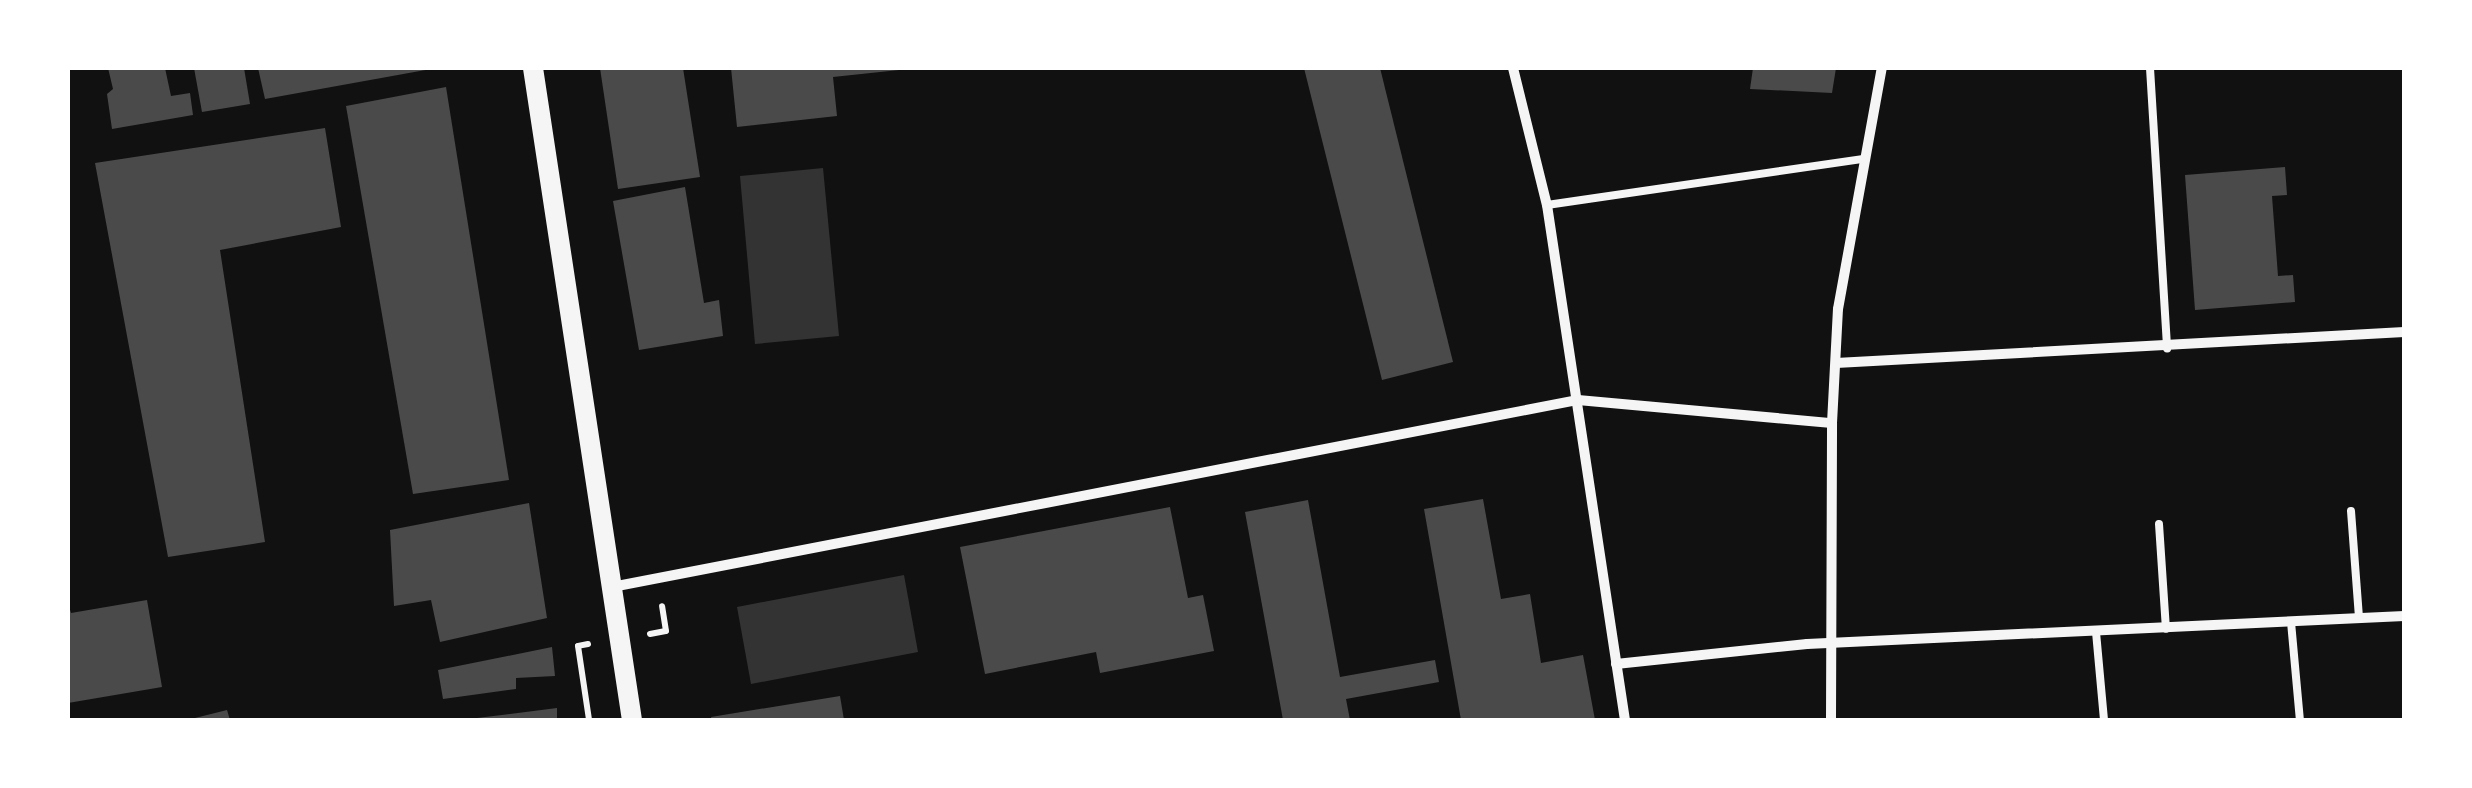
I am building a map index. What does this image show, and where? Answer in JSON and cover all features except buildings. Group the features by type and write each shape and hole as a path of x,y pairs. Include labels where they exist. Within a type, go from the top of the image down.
{"main road":[{"path":"533,68 632,720"}],"street":[{"path":"1514,68 1547,205 1624,720"},
{"path":"1831,720 1832,423 1838,309 1862,158 1882,68"},
{"path":"1836,363 2168,348 2404,332"},
{"path":"612,587 1578,400 1832,423"},
{"path":"1616,664 1831,644 2404,616"}],"lane":[{"path":"2150,68 2168,348"},
{"path":"1547,205 1862,158"},
{"path":"2351,511 2359,618"},
{"path":"2159,524 2166,629"},
{"path":"2291,622 2300,720"},
{"path":"2096,632 2104,720"}],"path":[{"path":"578,646 589,720"}],"shaded area":[{"path":"823,168 839,336 755,344 740,176"},
{"path":"904,575 918,652 751,684 737,607"}]}
